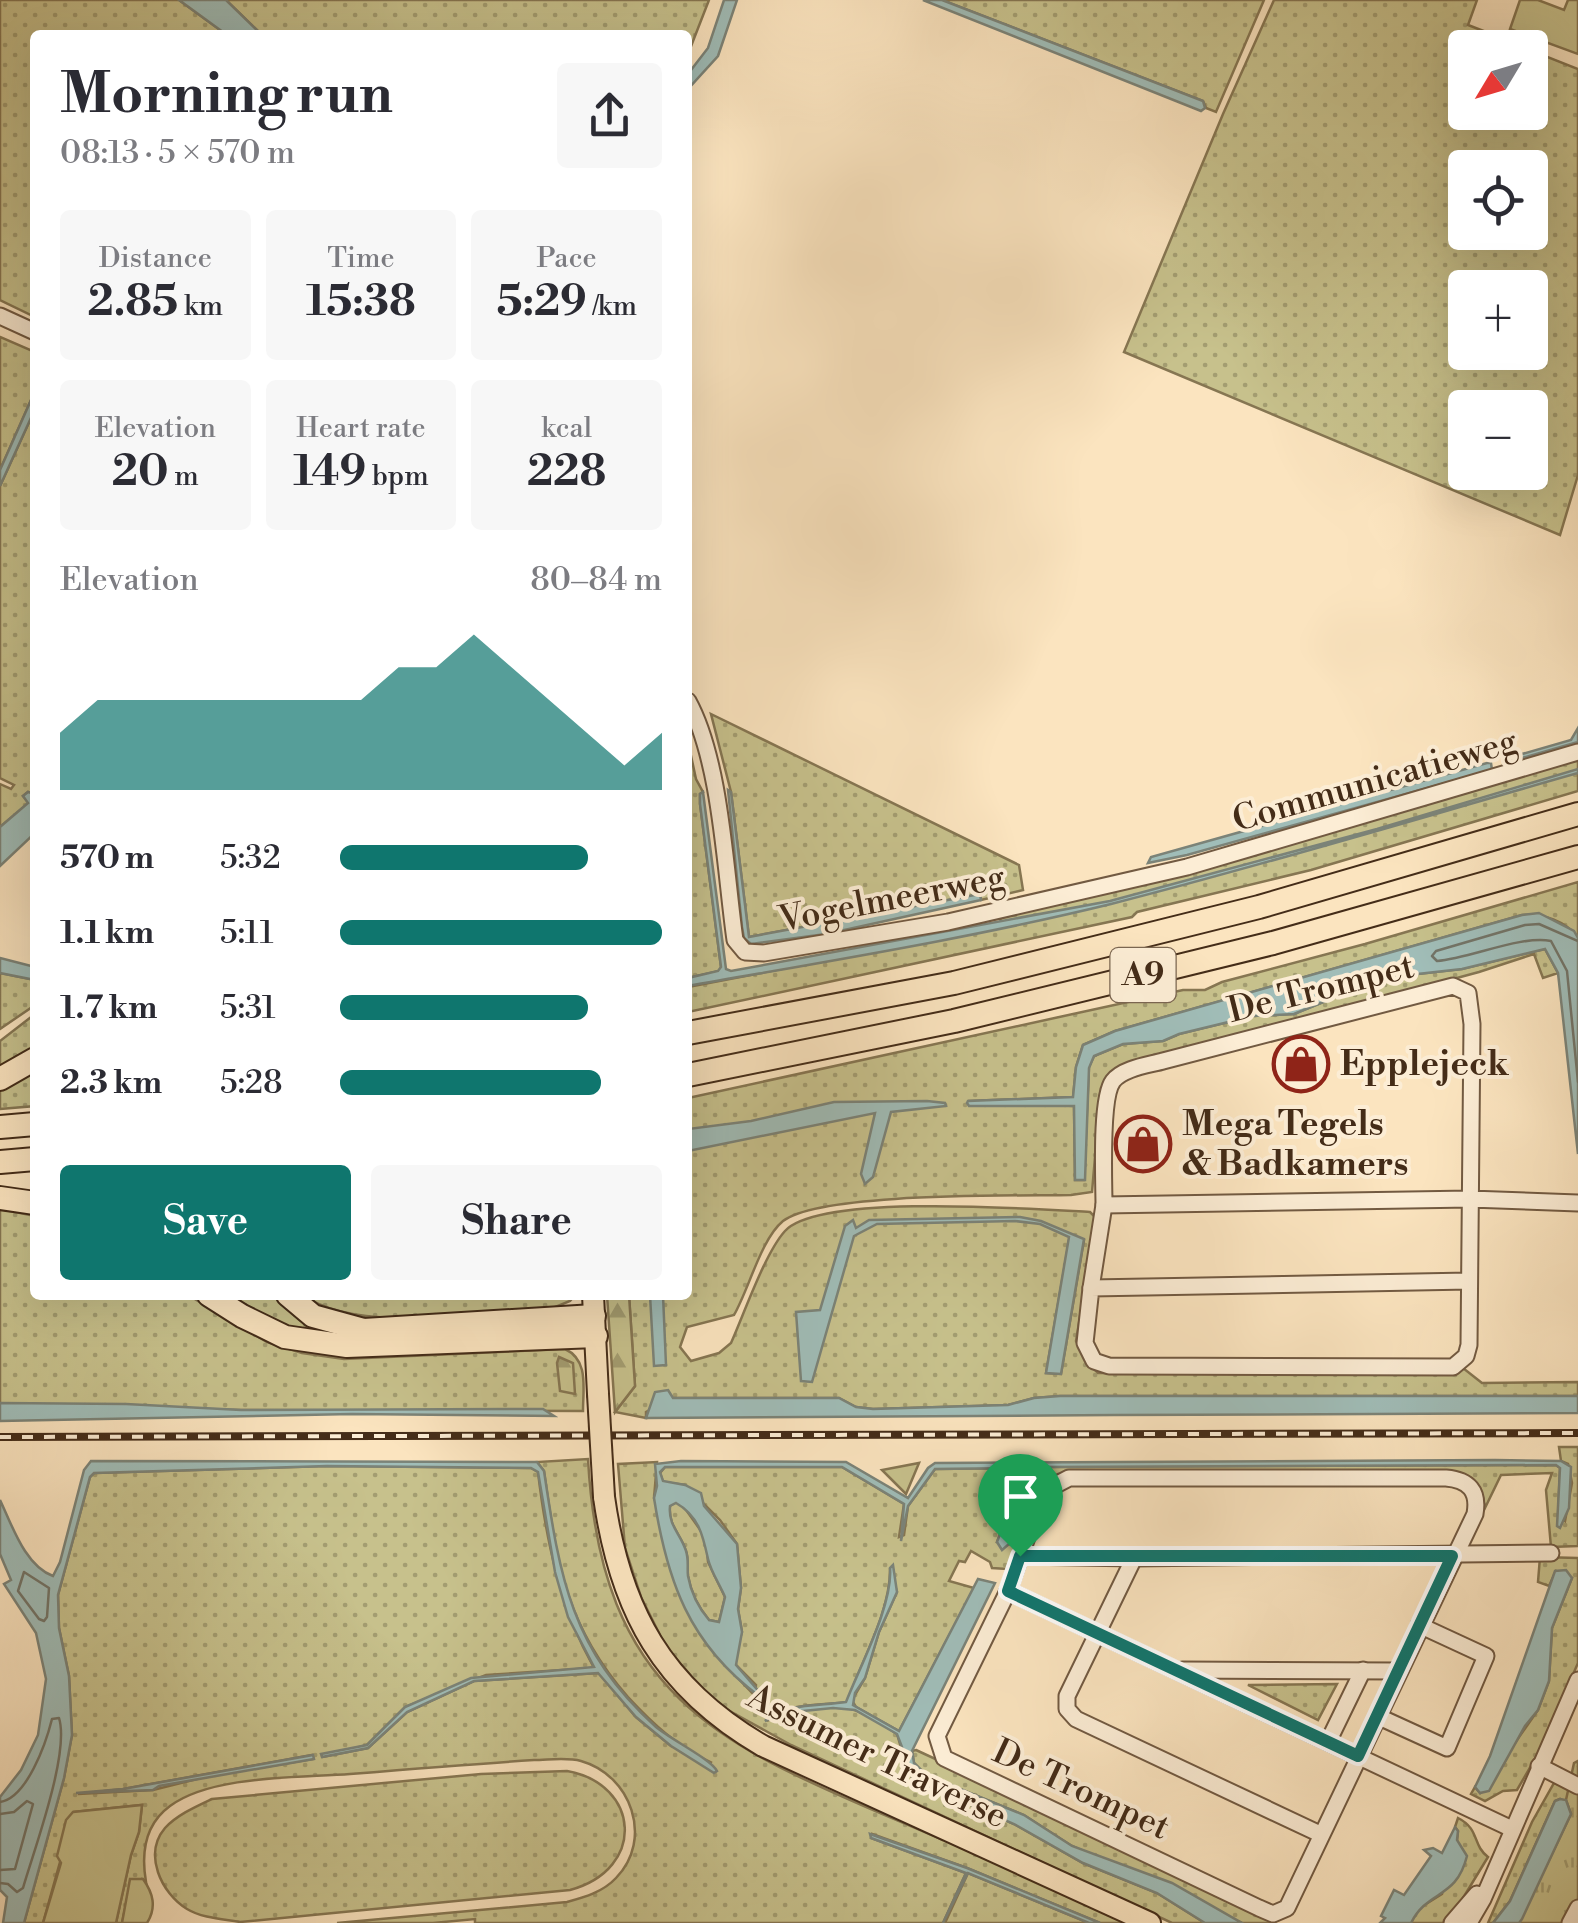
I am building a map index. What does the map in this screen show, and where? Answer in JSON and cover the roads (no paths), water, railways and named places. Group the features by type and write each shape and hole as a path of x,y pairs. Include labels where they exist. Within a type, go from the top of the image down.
{"highway":[{"name":"A9","path":"692,1033 954,983 1259,906 1578,814"},
{"name":"A9","path":"693,1073 954,1021 1274,944 1578,856"},
{"path":"0,1079 30,1062"},
{"path":"0,1127 30,1124"},
{"path":"0,1162 30,1159"},
{"path":"0,1198 30,1201"},
{"path":"216,1300 285,1337 347,1346 594,1315"},
{"path":"294,1300 312,1316 364,1330 594,1315"}],"main road":[{"name":"Assumer Traverse","path":"594,1315 604,1497 614,1558 628,1600 656,1654 693,1696 764,1746 1150,1923"}],"street":[{"path":"0,316 30,330"},
{"name":"Vogelmeerweg","path":"692,709 712,780 735,940 745,952 764,954 948,922 1187,867"},
{"name":"Communicatieweg","path":"1187,867 1578,752"},
{"name":"De Trompet","path":"1453,986 1468,993 1472,1024 1470,1345 1466,1356 1453,1367 1109,1366 1094,1361 1085,1343 1104,1205 1106,1109 1111,1083 1122,1074 1453,986"},
{"path":"1104,1205 1470,1199 1578,1203"},
{"path":"1091,1288 1469,1281"},
{"name":"De Trompet","path":"1069,1478 1461,1480 1478,1499 1475,1514 1286,1908 1274,1914 944,1758 937,1736 1008,1591 1020,1556 1040,1498 1069,1478"},
{"path":"1020,1556 1551,1554"},
{"name":"De Trompet","path":"1134,1558 1067,1696 1067,1709 1076,1719 1320,1834"},
{"path":"1008,1591 1512,1829"},
{"path":"1377,1716 1447,1748 1486,1656 1419,1625"},
{"path":"1175,1670 1398,1670"},
{"path":"1328,1742 1363,1670"},
{"path":"1469,1923 1578,1680"},
{"path":"1539,1766 1578,1786"},
{"path":"1452,1923 1497,1866"},
{"path":"1570,1923 1578,1908"}],"water":[{"path":"179,0 226,0 257,30 220,30"},
{"path":"724,0 737,0 718,56 692,85 692,69 708,48"},
{"path":"923,0 942,0 1203,101 1205,108 1201,111"},
{"path":"30,402 30,420 0,486 0,470"},
{"path":"1578,728 1578,742 1508,762 1508,758 1571,740"},
{"path":"1491,763 1492,770 1148,863 1151,857"},
{"path":"1578,769 1578,773 1111,904 953,938 692,985 692,977 721,967 700,804 703,792 726,969 731,971 1110,901 1377,829"},
{"path":"728,790 749,937 980,894 981,900 826,934 751,944 744,938 742,927"},
{"path":"30,793 30,838 0,866 0,827 28,803 23,796"},
{"path":"1539,913 1574,931 1578,938 1578,1154 1558,973 1545,949 1462,969 1382,978 1294,1014 1253,1016 1163,1041 1123,1044 1094,1056 1089,1068 1085,1180 1075,1180 1074,1106 967,1103 1073,1097 1083,1045 1115,1031"},
{"path":"0,958 30,966 30,979 0,973"},
{"path":"927,1101 946,1106 891,1112 873,1177 865,1184 861,1174 875,1113 692,1150 692,1128 751,1121 834,1102"},
{"path":"1020,1217 1041,1221 1084,1239 1061,1374 1046,1373 1069,1237 1040,1224 1015,1221 877,1224 854,1236 812,1382 801,1381 796,1312 820,1310 845,1226 853,1220 856,1228 869,1220"},
{"path":"650,1300 663,1300 666,1365 654,1366"},
{"path":"668,1390 673,1398 839,1398 856,1407 873,1409 1008,1405 1060,1396 1578,1396 1578,1413 646,1418 655,1392"},
{"path":"0,1403 241,1410 543,1409 554,1416 352,1414 0,1421"},
{"path":"1495,1460 1561,1461 1571,1467 1569,1508 1560,1528 1560,1468 1556,1465 1044,1467 1037,1472 1009,1544 1002,1550 997,1542 1020,1482 1017,1468 935,1469 908,1506 901,1541 904,1504 842,1467 665,1467 660,1472 663,1481 701,1493 704,1506 737,1544 742,1632 736,1665 761,1694 735,1676 698,1632 674,1583 654,1498 655,1464 846,1462 908,1498 935,1463","holes":["676,1503 699,1527 709,1564 725,1597 719,1622 709,1620 691,1588 686,1551 670,1513 670,1506"]},
{"path":"91,1461 537,1462 544,1471 564,1579 587,1640 627,1698 656,1727 717,1771 714,1773 671,1746 636,1717 598,1673 474,1681 407,1712 368,1748 322,1757 321,1754 367,1745 405,1707 471,1678 594,1667 568,1617 555,1572 538,1472 531,1468 327,1466 94,1473 58,1595 72,1735 64,1778 24,1923 3,1923 7,1897 0,1890 0,1797 21,1770 38,1735 46,1679 36,1633 4,1584 11,1580 0,1554 0,1500 27,1554 53,1576 84,1470"},
{"path":"893,1565 897,1592 853,1705 899,1731 978,1579 995,1583 912,1751 914,1763 926,1775 1024,1815 1072,1846 1172,1883 1242,1923 1205,1923 1157,1893 1083,1863 1014,1824 921,1783 904,1771 897,1734 855,1710 783,1713 765,1721 792,1708 846,1702 881,1617"},
{"path":"1566,1570 1572,1578 1552,1628 1549,1681 1538,1710 1489,1791 1480,1793 1475,1787 1490,1756 1555,1571"},
{"path":"313,1755 314,1759 153,1790 76,1793 123,1789"},
{"path":"1566,1800 1571,1814 1522,1919 1519,1923 1493,1923 1510,1901 1555,1801"},
{"path":"1455,1827 1457,1840 1467,1856 1456,1880 1425,1904 1411,1923 1380,1923 1394,1890 1404,1895 1431,1856 1424,1850 1433,1848 1442,1853"},
{"path":"870,1834 967,1868 1100,1923 1089,1923 968,1873 943,1923 966,1873 871,1838"}],"railway":[{"path":"0,1437 1578,1433"}],"place":[{"name":"Epplejeck","path":"1301,1064"},
{"name":"Mega Tegels & Badkamers","path":"1143,1144"}]}
